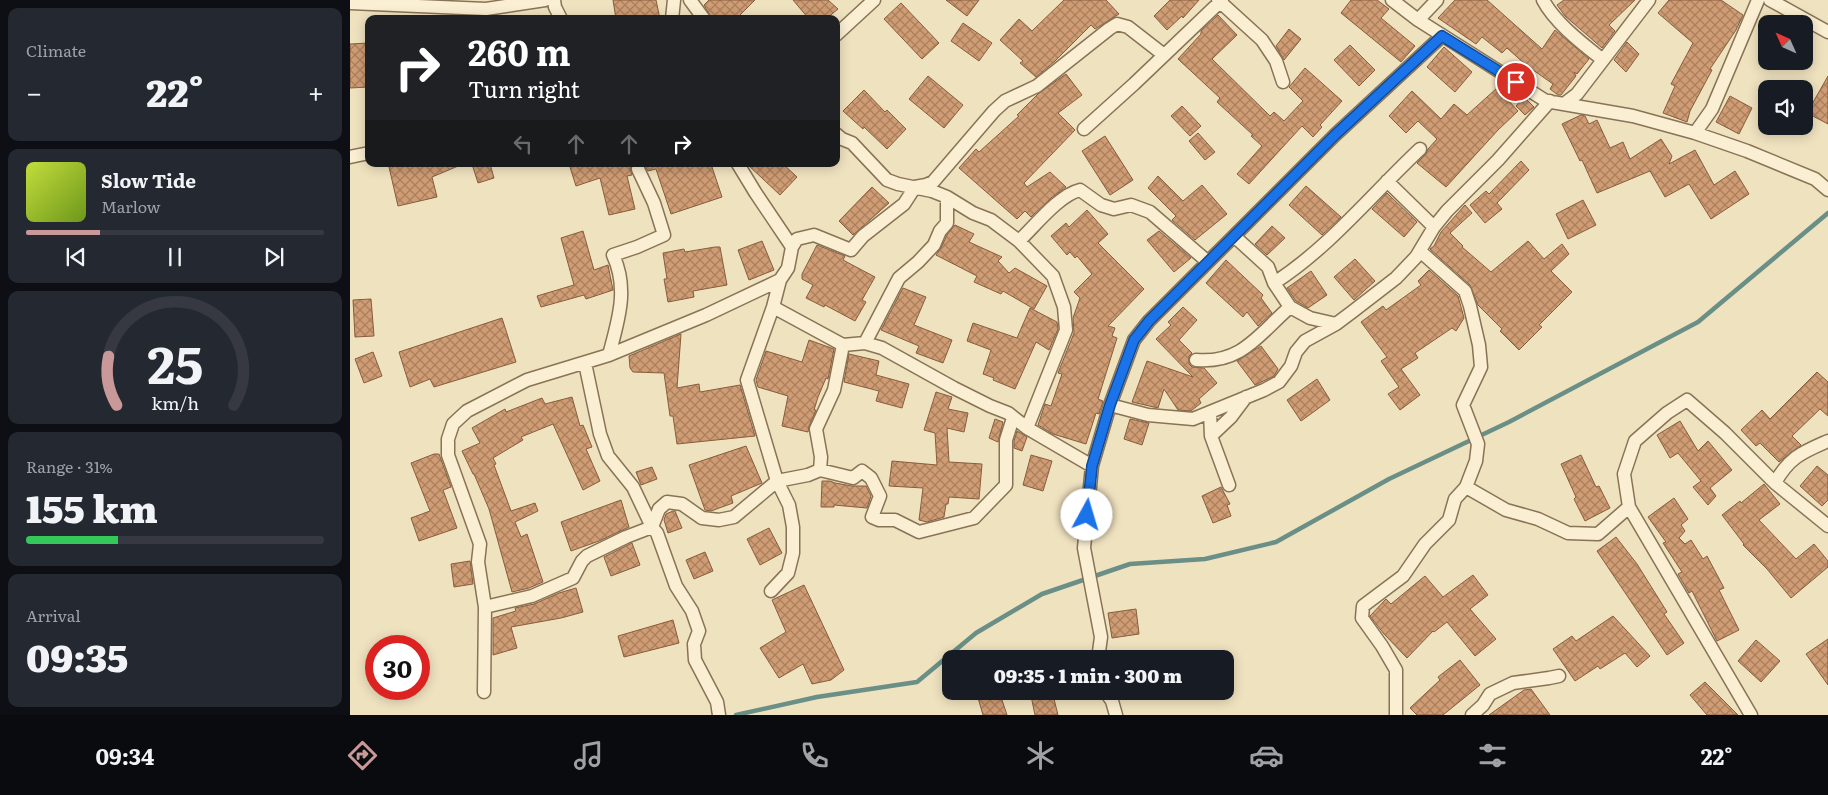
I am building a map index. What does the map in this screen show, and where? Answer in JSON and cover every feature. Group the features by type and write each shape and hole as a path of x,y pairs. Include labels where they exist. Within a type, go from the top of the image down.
{"street":[{"path":"350,3 453,4 486,9 545,0"},
{"path":"554,0 559,15"},
{"path":"672,15 674,0"},
{"path":"690,0 701,15"},
{"path":"840,31 874,0"},
{"path":"1392,0 1442,36 1546,100 1633,116 1695,133 1747,151 1815,179 1828,190"},
{"path":"1418,20 1437,0"},
{"path":"1543,0 1546,7 1603,60"},
{"path":"1564,104 1577,94 1649,0"},
{"path":"1695,133 1712,109 1758,0"},
{"path":"1770,0 1828,32"},
{"path":"1084,129 1220,1 1262,40 1276,62 1283,82"},
{"path":"771,591 788,573 793,553 793,527 789,505 777,481 747,380 773,307 780,280 788,268 792,247 798,239 814,235 851,250 863,236 904,204 915,187 933,182 994,111 1005,101 1037,86 1090,43 1118,24 1128,27 1164,55"},
{"path":"1099,650 1101,637 1084,548 1092,466 1110,405 1134,340 1149,321 1335,135 1442,36"},
{"path":"1110,405 1148,415 1193,419 1279,382 1291,366 1296,352 1305,342 1336,324 1396,278 1416,257 1434,227 1447,211 1498,160 1550,101"},
{"path":"840,137 852,143 887,180 947,197 973,213 991,220 1019,242 1053,276 1064,307 1066,330 1027,428"},
{"path":"1274,283 1297,268 1333,237 1420,149"},
{"path":"350,157 365,154"},
{"path":"865,343 899,278 918,262 934,244 940,231 947,223 945,181 947,166"},
{"path":"740,167 792,247"},
{"path":"609,355 622,301 622,281 613,255 664,235 654,203 638,169"},
{"path":"1387,181 1434,227"},
{"path":"1019,242 1056,205 1074,191 1080,190 1101,205 1114,209 1131,205 1150,212 1208,262"},
{"path":"1234,236 1268,267 1274,283 1290,307 1310,318 1336,324"},
{"path":"1396,715 1396,670 1362,618 1364,606 1403,576 1425,544 1449,520 1456,499 1466,487 1476,461 1478,444 1463,405 1480,367 1479,345 1470,306 1465,291 1420,251"},
{"path":"484,692 485,607 478,562 480,544 448,455 448,440 453,424 466,411 527,380 609,355 706,315 780,280"},
{"path":"773,307 843,345 865,343 882,348 954,388 1008,413 1027,428 1092,466"},
{"path":"1196,360 1210,361 1230,357 1255,342 1290,307"},
{"path":"820,470 821,457 816,429 834,390 843,345"},
{"path":"585,363 600,434 608,456 633,486 652,527 657,533 676,586 694,618 699,631 694,644 695,660 717,702 719,715"},
{"path":"1211,436 1231,417 1247,397"},
{"path":"1751,715 1629,507 1624,474 1635,441 1667,413 1686,400 1725,433 1775,483 1828,526"},
{"path":"1210,412 1211,436 1229,485"},
{"path":"485,607 532,596 573,578 582,561 587,556 652,527 659,509 667,502 682,504 702,518 720,520 734,517 777,481 808,475 820,470 853,478 862,471 871,478 880,496 872,517 879,520 895,520 919,532 974,518 1006,485 1006,440 1013,418"},
{"path":"1775,483 1780,474 1799,454 1828,441"},
{"path":"1466,487 1506,510 1538,519 1568,532 1598,534 1629,507"},
{"path":"1472,715 1483,705 1490,694 1513,683 1559,676"},
{"path":"1112,700 1116,715"}],"building":[{"path":"613,0 656,0 659,15 615,15"},
{"path":"709,0 755,0 740,15 710,15 704,5"},
{"path":"793,0 828,0 838,9 831,15 806,15"},
{"path":"946,0 979,0 967,16"},
{"path":"1064,0 1106,0 1119,14 1095,29 1091,25 1036,77 1020,63 1023,61 1000,40 1019,19 1032,31"},
{"path":"1170,0 1199,0 1183,18 1182,16 1167,30 1154,16"},
{"path":"1351,0 1377,0 1389,9 1381,18 1415,46 1401,62 1341,13"},
{"path":"1455,0 1487,0 1542,49 1555,30 1589,59 1577,74 1574,72 1576,76 1561,95 1558,95 1550,89 1553,84 1526,65 1507,48 1502,53 1482,37 1476,44 1438,18"},
{"path":"1564,0 1635,0 1609,25 1615,31 1602,48 1565,16 1557,5"},
{"path":"1669,0 1721,0 1743,15 1736,30 1710,69 1712,70 1690,111 1687,122 1663,113 1675,86 1671,84 1693,43 1658,13"},
{"path":"901,3 939,43 922,59 884,19"},
{"path":"1218,15 1237,35 1212,59 1270,116 1274,112 1284,121 1303,101 1289,87 1305,68 1342,101 1320,125 1322,127 1313,137 1302,126 1249,184 1237,174 1262,146 1251,136 1253,135 1217,102 1220,98 1178,59 1201,34 1201,31"},
{"path":"963,23 992,43 979,61 951,41"},
{"path":"1289,29 1301,39 1284,60 1276,46"},
{"path":"1627,42 1639,54 1626,72 1614,60"},
{"path":"365,43 365,87 350,88 350,44"},
{"path":"1350,45 1375,70 1359,86 1334,60"},
{"path":"1444,47 1472,72 1455,92 1427,67"},
{"path":"1066,74 1082,95 1058,113 1075,130 1024,183 1027,187 1050,172 1066,187 1031,217 1025,211 1017,219 959,168 976,149 979,152 1019,116 1017,115 1038,94"},
{"path":"928,76 963,105 944,128 909,99"},
{"path":"1828,76 1828,124 1813,116 1813,102"},
{"path":"1497,88 1518,111 1446,187 1417,163 1437,139 1418,121 1406,133 1389,116 1412,91 1441,119 1454,104 1467,115"},
{"path":"864,90 885,112 887,110 906,129 887,149 864,127 863,129 843,111"},
{"path":"1730,96 1752,108 1739,134 1716,122"},
{"path":"1524,97 1534,107 1525,115 1516,106"},
{"path":"1182,106 1201,126 1190,136 1171,116"},
{"path":"1581,115 1585,116 1589,124 1597,120 1610,148 1623,142 1630,159 1661,139 1672,156 1669,164 1695,150 1714,185 1735,171 1749,194 1711,219 1689,184 1665,197 1650,171 1597,193 1582,160 1580,161 1562,124"},
{"path":"1198,133 1215,152 1205,160 1189,141"},
{"path":"1105,136 1133,180 1110,195 1082,151"},
{"path":"1521,161 1529,170 1497,203 1502,209 1485,223 1470,205 1486,191 1489,194"},
{"path":"389,167 456,167 432,177 437,197 398,206"},
{"path":"473,167 491,167 494,178 478,183"},
{"path":"570,167 631,167 632,175 627,176 635,209 609,215 600,178 576,186"},
{"path":"646,167 712,167 722,197 671,214 656,169 648,171"},
{"path":"750,167 786,167 797,177 780,195"},
{"path":"1158,176 1183,201 1202,185 1227,214 1195,240 1172,220 1176,216 1148,188"},
{"path":"1306,186 1341,217 1322,235 1289,205"},
{"path":"872,187 889,203 853,235 839,221"},
{"path":"1387,193 1417,222 1404,237 1372,209"},
{"path":"1583,200 1596,225 1568,239 1556,214"},
{"path":"1465,205 1472,213 1450,233 1462,247 1491,272 1528,241 1544,259 1562,244 1569,254 1551,271 1572,292 1539,325 1542,327 1519,350 1500,331 1502,329 1478,305 1470,285 1430,249 1434,246 1441,232"},
{"path":"1087,210 1108,234 1098,243 1144,289 1108,326 1115,328 1112,336 1117,338 1098,399 1103,401 1099,414 1096,413 1086,444 1053,434 1038,425 1045,404 1051,406 1062,374 1058,373 1074,333 1073,318 1080,298 1074,292 1092,274 1077,256 1075,258 1070,252 1067,255 1051,236 1066,223 1069,227"},
{"path":"955,225 974,234 969,242 1002,257 998,261 1009,273 1015,268 1047,286 1034,309 1003,291 1001,294 974,282 977,276 936,255"},
{"path":"1272,226 1285,238 1267,255 1255,244"},
{"path":"583,231 594,270 608,265 613,290 586,299 584,295 541,307 537,296 574,285 561,238"},
{"path":"1159,231 1191,258 1174,272 1147,240"},
{"path":"762,241 774,270 749,280 738,250"},
{"path":"817,245 845,256 843,260 875,277 862,300 866,302 855,321 825,305 824,307 806,298 813,285 802,279 802,274"},
{"path":"720,247 727,285 693,291 694,297 668,302 664,279 667,279 663,253 684,249 685,252"},
{"path":"1355,259 1375,281 1354,300 1334,277"},
{"path":"1226,260 1263,295 1261,298 1272,313 1258,326 1247,312 1243,317 1206,283"},
{"path":"1429,270 1458,296 1464,318 1456,331 1452,328 1415,353 1418,358 1401,369 1420,395 1400,410 1388,394 1399,387 1381,361 1387,357 1361,322 1383,306 1386,310 1421,285 1418,281"},
{"path":"1311,271 1327,295 1308,308 1296,301 1287,288"},
{"path":"903,288 926,297 914,325 952,340 943,363 916,353 919,346 881,330"},
{"path":"371,299 374,336 355,337 353,300"},
{"path":"1183,307 1197,320 1179,340 1192,353 1189,356 1189,364 1192,367 1204,368 1217,383 1199,399 1201,403 1191,411 1178,410 1164,389 1158,408 1132,402 1147,361 1193,377 1156,339 1171,325 1168,322"},
{"path":"1030,308 1057,322 1058,329 1049,350 1036,342 1015,389 983,374 991,350 967,341 973,323 1017,338"},
{"path":"502,318 516,362 434,387 430,379 410,387 399,352"},
{"path":"681,334 677,388 699,384 700,392 740,385 755,436 677,444 673,416 670,416 664,373 633,372 630,368 629,356"},
{"path":"809,340 834,349 828,379 826,378 818,397 814,410 816,410 808,432 782,426 788,396 758,387 756,380 766,351 802,362"},
{"path":"1261,346 1278,369 1274,376 1255,385 1237,361"},
{"path":"373,352 382,376 364,383 355,359"},
{"path":"849,354 879,361 876,375 909,384 902,408 876,401 879,391 844,382"},
{"path":"1817,372 1828,382 1828,416 1820,409 1792,436 1801,445 1779,462 1760,443 1756,446 1741,430 1762,410 1770,419"},
{"path":"1317,379 1330,400 1301,421 1287,400"},
{"path":"936,392 952,397 948,409 968,413 964,432 947,428 949,462 982,464 979,499 949,497 944,517 927,522 919,520 923,488 889,486 892,461 937,465 935,433 924,430"},
{"path":"572,397 580,426 583,425 592,447 586,449 600,481 583,490 553,424 521,437 523,440 493,458 511,511 535,503 538,511 515,522 521,537 527,534 543,582 512,592 489,509 462,451 480,443 472,428 505,409 506,412 542,398 545,404"},
{"path":"995,419 1003,422 998,442 989,438"},
{"path":"1130,419 1149,423 1142,445 1124,439"},
{"path":"1680,421 1698,451 1708,441 1732,470 1710,488 1716,496 1708,505 1693,487 1701,481 1678,453 1670,458 1657,435"},
{"path":"1017,431 1027,437 1022,451 1014,448"},
{"path":"746,446 762,483 731,496 733,503 711,511 705,510 689,465"},
{"path":"434,454 439,454 451,487 443,490 457,528 419,541 411,518 430,511 411,463"},
{"path":"1031,455 1052,461 1043,491 1023,485"},
{"path":"1581,455 1596,487 1599,486 1610,508 1585,521 1574,499 1576,497 1561,464"},
{"path":"1817,466 1828,475 1828,500 1822,506 1800,486"},
{"path":"652,467 657,479 641,485 636,472"},
{"path":"822,481 852,486 866,486 871,496 867,508 834,505 834,507 821,507"},
{"path":"1764,484 1780,504 1759,520 1796,559 1814,544 1828,561 1828,567 1791,598 1767,569 1743,545 1722,515 1740,501 1741,503"},
{"path":"1221,487 1230,504 1227,505 1231,516 1213,523 1202,496"},
{"path":"1674,498 1688,519 1681,525 1685,531 1679,538 1685,544 1691,540 1703,559 1707,556 1724,588 1719,590 1739,630 1717,641 1692,591 1689,593 1678,574 1682,572 1663,543 1666,542 1648,517"},
{"path":"621,500 629,527 571,551 561,522"},
{"path":"675,511 682,528 668,533 664,520 666,514"},
{"path":"769,528 782,553 760,565 747,539"},
{"path":"1616,537 1637,564 1667,612 1664,614 1684,643 1667,655 1597,551"},
{"path":"632,543 640,565 611,576 604,557"},
{"path":"705,552 713,571 694,579 686,560"},
{"path":"470,561 473,584 454,587 451,564"},
{"path":"1473,575 1488,595 1470,609 1496,639 1475,656 1447,622 1433,631 1407,658 1370,616 1386,599 1391,604 1425,576 1443,597"},
{"path":"804,585 844,670 831,680 812,684 803,664 779,678 760,648 786,632 772,600"},
{"path":"576,588 583,612 511,627 517,648 493,655 493,618 516,611 515,608 534,604"},
{"path":"1136,609 1139,634 1112,638 1108,613"},
{"path":"1613,616 1650,656 1637,667 1625,653 1600,669 1598,666 1575,681 1553,649 1572,636 1576,641"},
{"path":"673,620 679,643 624,657 618,636"},
{"path":"1828,639 1828,685 1806,654"},
{"path":"1756,640 1780,661 1761,682 1738,661"},
{"path":"1460,660 1480,685 1443,715 1417,715 1410,708 1440,680 1438,677"},
{"path":"1705,682 1738,715 1707,715 1690,695"},
{"path":"1531,689 1550,715 1489,715 1524,690"},
{"path":"979,700 1002,700 1007,715 983,715"},
{"path":"1032,700 1054,700 1058,715 1035,715"}],"waterway":[{"path":"736,715 817,697 917,682 976,633 1042,594 1130,564 1205,559 1276,542 1389,479 1509,422 1698,322 1828,213"}],"route":[{"path":"1087,515 1092,466 1110,405 1134,340 1149,321 1335,135 1442,36 1516,82"}]}
